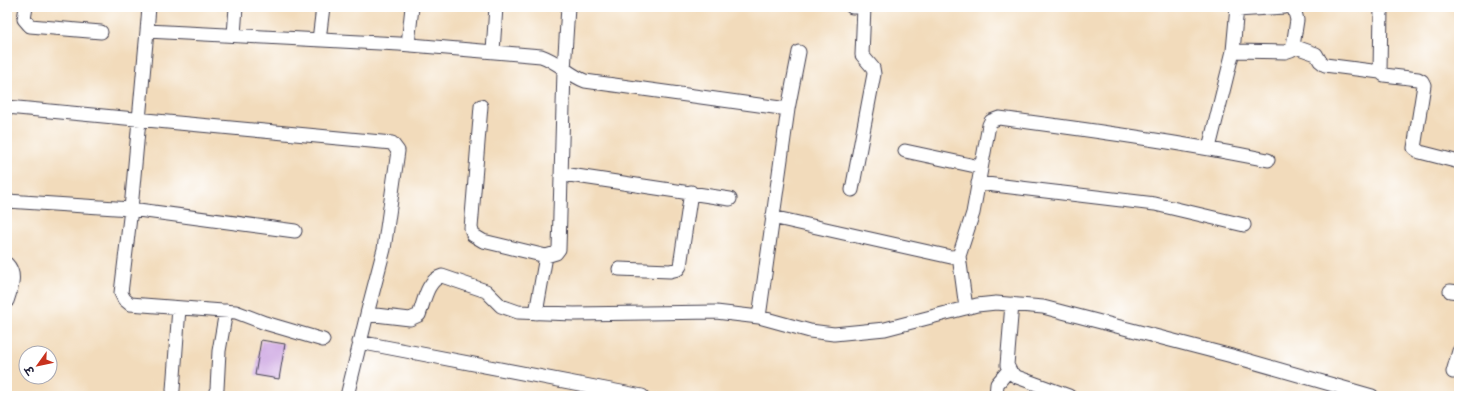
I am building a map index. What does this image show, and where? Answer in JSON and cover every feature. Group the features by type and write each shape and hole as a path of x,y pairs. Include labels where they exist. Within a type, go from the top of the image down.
{"street":[{"path":"26,7 24,19 30,26 101,32"},
{"path":"149,7 122,296 130,304 236,312 265,324 323,340"},
{"path":"234,35 236,7"},
{"path":"319,40 323,7"},
{"path":"408,44 412,7"},
{"path":"493,51 496,7"},
{"path":"481,106 470,228 472,235 483,241 546,256 556,253 559,249 564,70 568,7"},
{"path":"852,7 864,7 862,55 872,68 874,74 852,190"},
{"path":"1209,148 1233,50 1237,8 1285,7"},
{"path":"1233,50 1285,52 1291,50 1297,20 1294,8 1289,7"},
{"path":"1380,72 1381,7"},
{"path":"147,31 408,44 541,56 550,60 575,77 585,81 788,109"},
{"path":"1293,46 1316,54 1325,66 1380,72 1384,75 1418,79 1422,81 1424,90 1414,148 1420,152 1459,162"},
{"path":"759,317 788,109 799,52"},
{"path":"7,107 392,143 395,145 398,151 389,224 347,396"},
{"path":"966,308 959,256 973,213 980,167 991,121 999,118 1104,132 1209,148 1268,160"},
{"path":"905,151 980,167"},
{"path":"562,174 730,199"},
{"path":"978,183 1155,204 1244,225"},
{"path":"619,269 670,271 678,269 680,266 690,192"},
{"path":"7,201 131,209 295,231"},
{"path":"772,217 951,257 959,256"},
{"path":"536,313 546,256"},
{"path":"7,264 11,268 13,279 7,301"},
{"path":"367,314 410,318 417,317 433,280 442,276 486,291 504,308 518,312 574,314 716,312 759,317 810,331 834,334 885,329 966,308 996,303 1012,304 1043,307 1232,356 1372,396"},
{"path":"1012,304 1007,365 1009,370 1017,377 1069,396"},
{"path":"172,390 179,308"},
{"path":"214,396 226,311"},
{"path":"359,342 642,396"},
{"path":"1453,372 1459,351"},
{"path":"996,396 997,384 1009,370"}],"building":[{"path":"261,340 285,344 279,379 255,375"}]}
